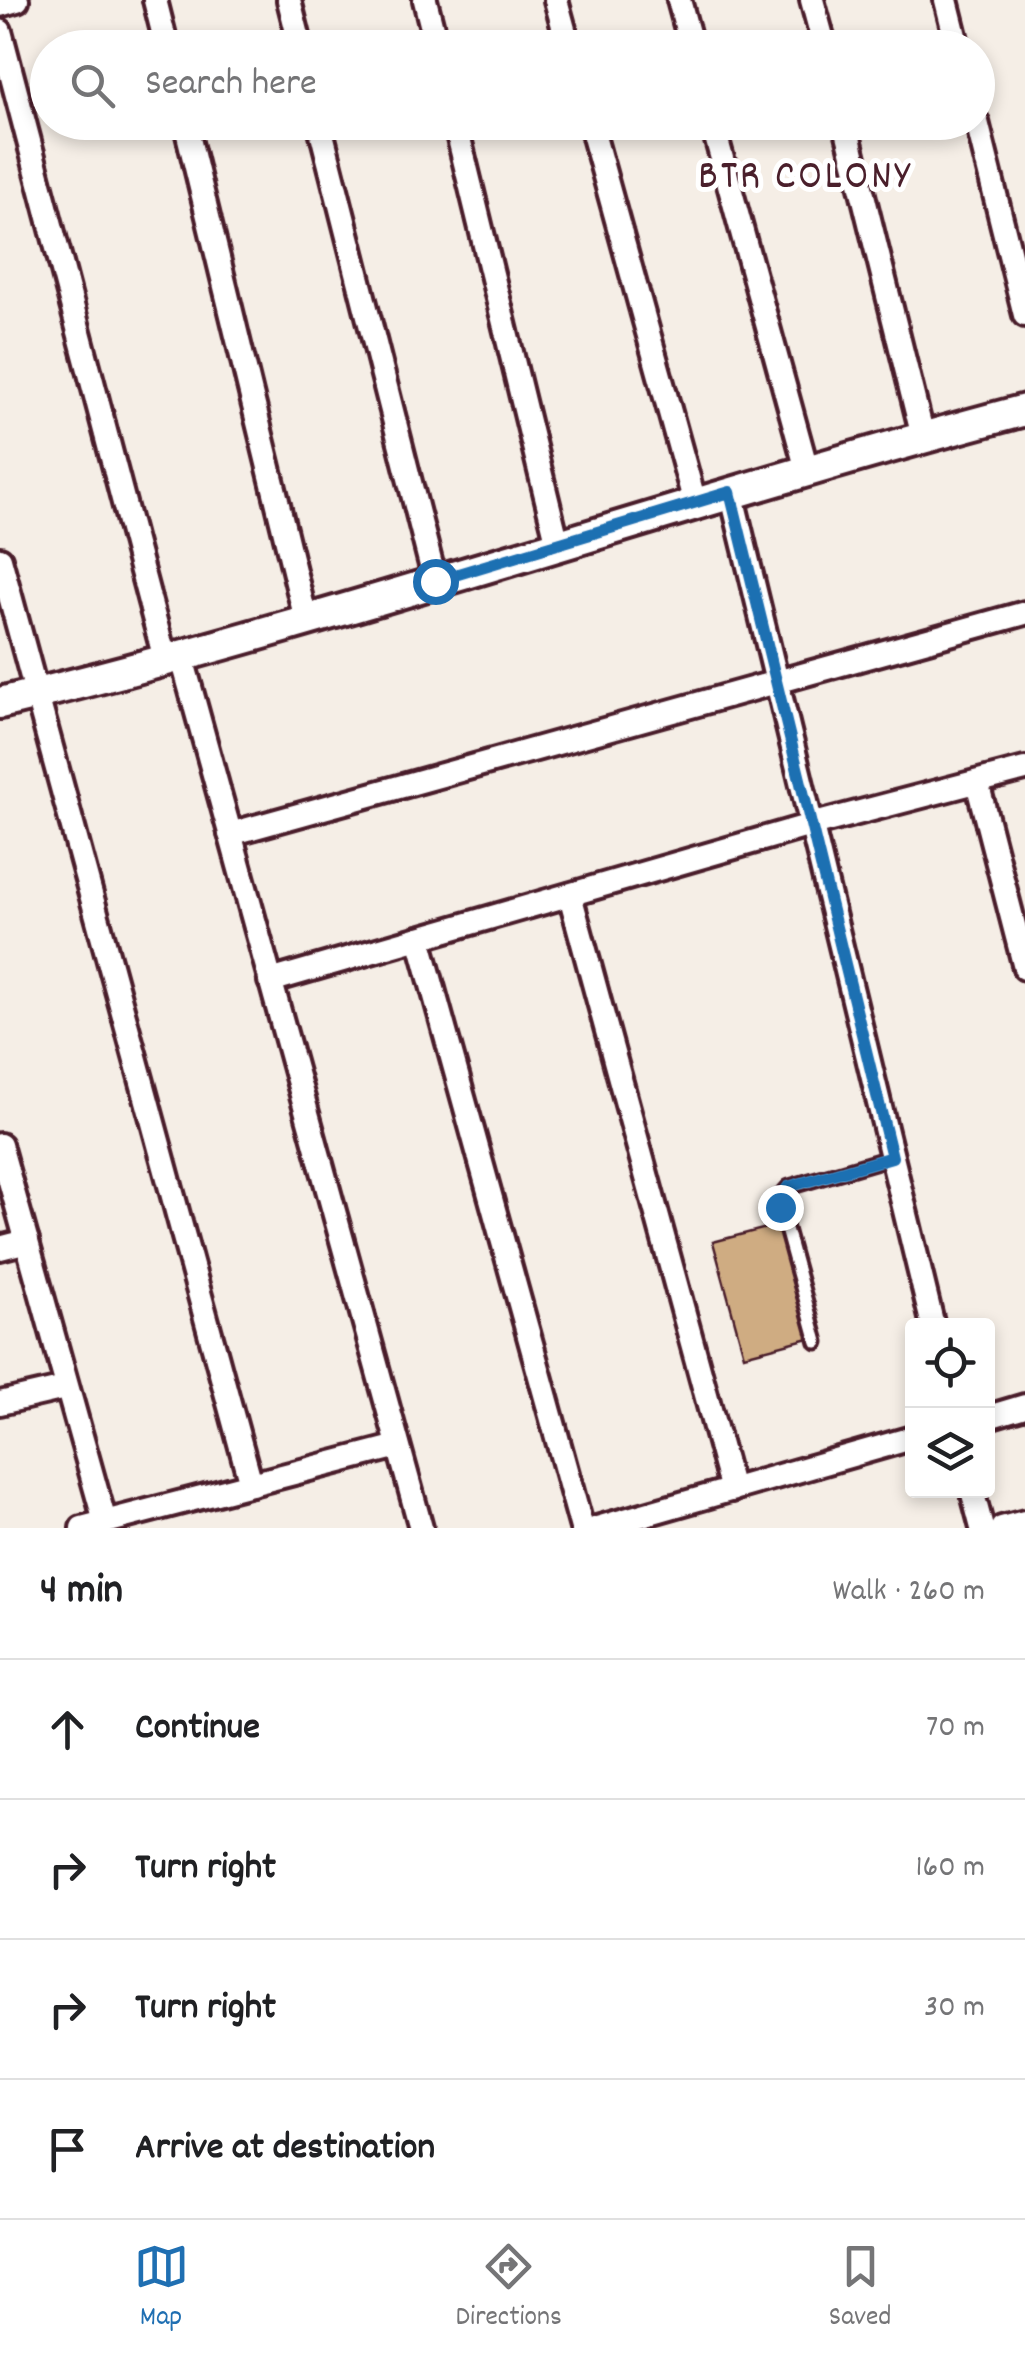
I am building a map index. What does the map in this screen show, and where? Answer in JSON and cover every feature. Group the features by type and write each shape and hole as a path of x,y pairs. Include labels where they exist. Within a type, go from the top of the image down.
{"street":[{"path":"0,5 18,0"},
{"path":"155,0 162,30"},
{"path":"288,0 296,30"},
{"path":"425,0 432,30"},
{"path":"556,0 564,30"},
{"path":"679,0 687,30"},
{"path":"812,0 820,30"},
{"path":"946,0 954,30"},
{"path":"0,31 30,139"},
{"path":"30,140 174,660 230,834 421,1528"},
{"path":"189,140 306,620"},
{"path":"325,140 435,581"},
{"path":"459,140 558,545"},
{"path":"595,140 695,503"},
{"path":"717,140 807,470"},
{"path":"849,140 923,438"},
{"path":"981,140 1025,315"},
{"path":"0,704 174,660 730,492 1025,410"},
{"path":"730,492 930,1318"},
{"path":"0,559 251,1484"},
{"path":"230,834 1025,613"},
{"path":"270,980 811,825 1025,770"},
{"path":"977,782 1025,968"},
{"path":"570,894 732,1490"},
{"path":"419,938 582,1528"},
{"path":"0,1145 66,1388 94,1525 398,1446"},
{"path":"0,1248 27,1241"},
{"path":"0,1403 66,1388"},
{"path":"995,1414 1025,1406"},
{"path":"598,1528 905,1440"},
{"path":"974,1498 982,1528"},
{"path":"1002,1528 1025,1522"}],"lane":[{"path":"817,1342 780,1207 781,1196 788,1187 892,1157"}],"building":[{"path":"778,1225 809,1338 744,1355 713,1242"}],"district":[{"name":"BTR COLONY","path":"805,179"}],"route":[{"path":"435,581 730,492 892,1157 788,1187 781,1196 780,1207"}]}
